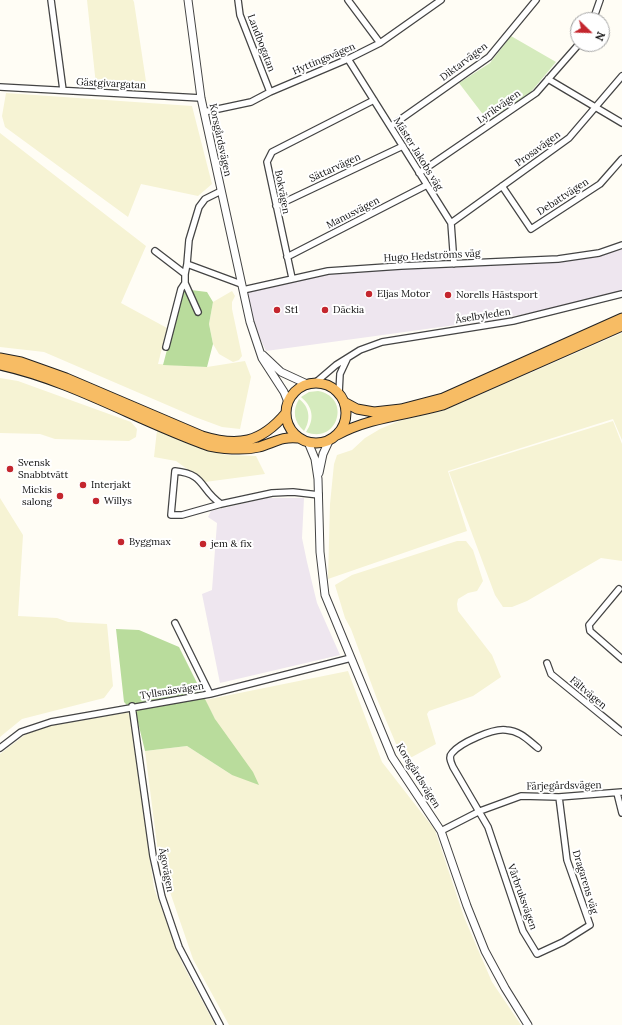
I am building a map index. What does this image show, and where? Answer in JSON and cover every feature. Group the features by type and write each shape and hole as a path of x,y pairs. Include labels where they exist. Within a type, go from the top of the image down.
{"highway":[{"path":"344,402 357,409 374,412 400,409 443,398 622,318"},
{"path":"0,365 57,382 209,446 229,449 247,449 286,438 298,438 308,442 318,443 329,441 337,435 368,422 444,405 622,326"},
{"path":"0,358 47,371 202,436 222,441 243,442 255,439 272,428 286,413"},
{"path":"298,438 290,429 286,413 288,402 295,391 311,383 328,385 339,393 344,402 346,417 343,426 337,435"}],"street":[{"name":"Gästgivargatan","path":"51,0 63,90 201,98"},
{"name":"Korsgårdsvägen","path":"188,0 201,98 242,287 257,347 267,367 284,392 288,402"},
{"name":"Landbogatan","path":"238,0 240,16 270,92"},
{"path":"348,0 380,43"},
{"name":"Hyttingsvägen","path":"204,112 251,102 270,92 348,59 380,43 441,0"},
{"name":"Diktarvägen","path":"391,126 489,57 536,0"},
{"path":"596,12 600,0"},
{"name":"Lyrikvägen","path":"419,173 536,93 572,52"},
{"name":"Mäster Jakobs väg","path":"348,59 451,223 454,264"},
{"name":"Prosavägen","path":"451,223 569,138 622,76"},
{"path":"548,79 622,124"},
{"path":"0,87 63,90"},
{"name":"Bokvägen","path":"292,278 267,162 272,152 374,100"},
{"name":"Sättarvägen","path":"276,206 403,146"},
{"name":"Debattvägen","path":"502,186 531,228 600,184 622,160"},
{"name":"Manusvägen","path":"287,257 427,185"},
{"path":"198,312 185,283 189,240 199,208 205,199 221,190"},
{"name":"Hugo Hedströms väg","path":"242,287 328,271 401,266 558,260 599,253 622,245"},
{"path":"155,251 185,274"},
{"path":"187,264 242,287"},
{"path":"166,347 181,289 185,283"},
{"name":"Åselbyleden","path":"311,383 360,350 382,342 513,321 622,294"},
{"name":"Korsgårdsvägen","path":"257,347 281,372 311,383"},
{"path":"339,393 340,374 349,357"},
{"name":"Korsgårdsvägen","path":"318,480 323,454 329,441"},
{"name":"Korsgårdsvägen","path":"308,442 315,459 318,480 322,581 324,595 392,757 441,831 467,906 485,951 505,988 528,1025"},
{"path":"221,504 211,498 198,478 192,474 175,471 171,515 182,515 221,504 282,492 319,495"},
{"path":"618,589 589,625 590,631 622,659"},
{"path":"175,623 210,694"},
{"name":"Tyllsnäsvägen","path":"0,748 21,732 51,722 132,706 210,694 351,658"},
{"name":"Fältvägen","path":"547,663 551,674 622,732"},
{"name":"Ägovägen","path":"132,706 154,856 162,897 179,947 220,1025"},
{"path":"480,811 453,767 450,759 452,753 464,744 488,732 504,729 520,733 538,748"},
{"path":"619,793 622,813"},
{"name":"Färjegårdsvägen","path":"441,831 480,811 521,796 559,797 619,793"},
{"name":"Dragarens väg","path":"559,797 567,860 590,925"},
{"name":"Vårbruksvägen","path":"480,811 488,827 524,930 537,954 563,942 590,925"}],"shaded area":[{"path":"87,0 133,0 147,88 146,91 99,89 96,85"},
{"path":"6,93 192,106 212,184 198,196 141,184 128,217 5,127 2,116"},
{"path":"0,133 146,246 121,303 167,328 158,364 207,367 245,361 251,377 240,429 222,427 195,417 44,352 0,347"},
{"path":"622,245 622,293 591,302 492,320 266,351 252,321 243,290 328,271 479,263 599,253"},
{"path":"232,291 235,296 232,302 232,309 242,356 239,360 233,362 219,354 213,344 209,324 213,302"},
{"path":"622,333 622,440 613,419 448,471 467,531 328,579 330,504 334,464 337,455 352,450 365,438 380,429 399,421 445,410"},
{"path":"0,378 18,381 131,422 137,429 136,437 129,441 55,439 40,434 0,433"},
{"path":"613,421 622,444 622,561 601,558 527,601 512,607 503,607 495,595 449,472"},
{"path":"157,430 203,449 226,455 256,456 265,474 205,482 176,461 154,457"},
{"path":"0,498 23,535 18,616 57,618 68,622 107,624 113,686 104,698 22,719 0,737"},
{"path":"267,498 304,498 302,538 307,562 317,603 340,655 220,683 202,594 212,590 217,523 208,517 211,511"},
{"path":"457,541 466,541 473,550 483,581 477,591 468,593 458,599 458,611 492,655 501,677 473,696 429,711 427,714 436,744 412,757 402,758 377,699 351,629 345,618 335,585 352,575"},
{"path":"348,671 382,762 435,830 464,917 492,982 521,1025 229,1025 193,959 159,860 145,751 187,746 232,775 215,719 205,700"},
{"path":"130,712 154,888 182,963 215,1025 0,1025 0,754 26,734 50,726"}],"green space":[{"path":"511,36 556,62 530,93 488,121 459,83 490,63"},
{"path":"183,289 207,292 213,302 209,324 213,344 207,367 163,365"},
{"path":"318,391 329,395 335,402 338,410 337,419 333,426 326,432 317,434 306,432 312,418 308,405 301,397 309,392"},
{"path":"299,399 303,402 308,414 308,422 304,431 298,424 295,416 295,408"},
{"path":"116,629 139,630 179,647 215,719 253,772 259,785 232,775 187,746 145,751 136,714 124,702"}],"place":[{"name":"Eljas Motor","path":"369,294"},
{"name":"Norells Hästsport","path":"448,295"},
{"name":"St1","path":"277,310"},
{"name":"Däckia","path":"325,310"},
{"name":"Svensk Snabbtvätt","path":"10,469"},
{"name":"Interjakt","path":"83,485"},
{"name":"Mickis salong","path":"60,496"},
{"name":"Willys","path":"96,501"},
{"name":"Byggmax","path":"121,542"},
{"name":"jem & fix","path":"203,544"}]}
